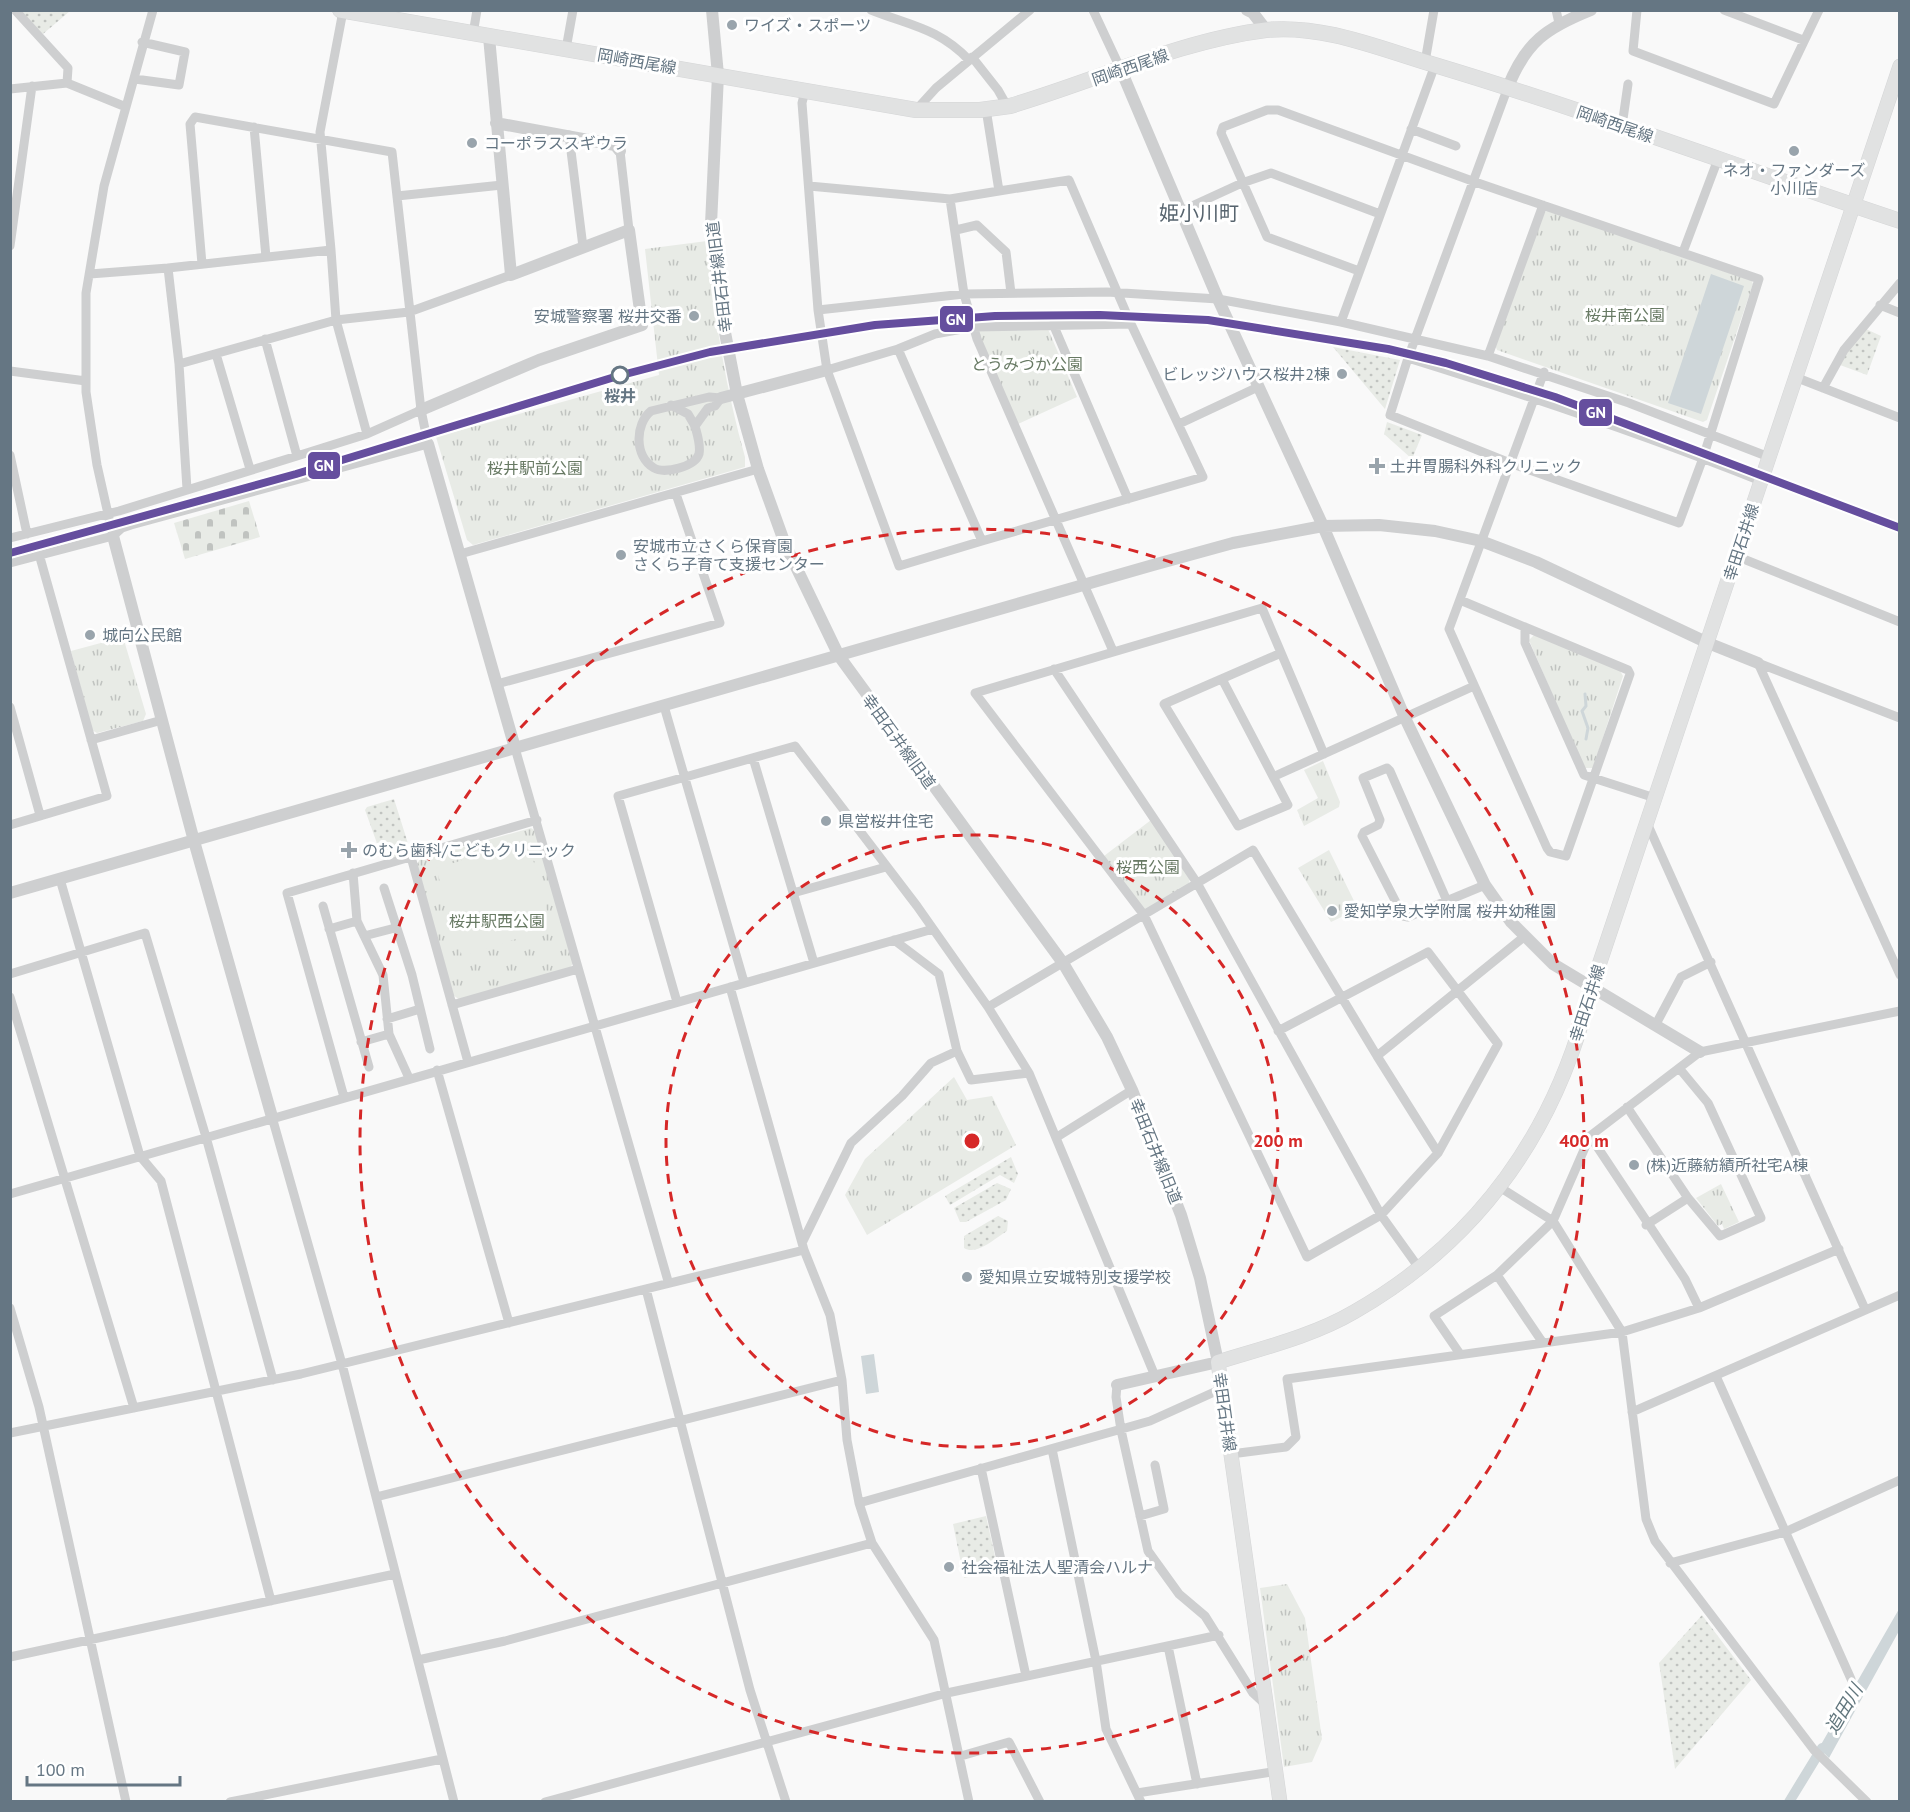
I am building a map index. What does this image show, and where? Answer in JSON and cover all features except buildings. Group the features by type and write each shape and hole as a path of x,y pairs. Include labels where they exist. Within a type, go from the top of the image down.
{"main road":[{"name":"岡崎西尾線","path":"341,11 400,16 489,37 916,110 986,109 1007,106 1206,41 1266,30 1301,30 1338,36 1508,87 1899,221"},
{"name":"幸田石井線","path":"1280,1802 1218,1362 1281,1342 1353,1313 1419,1268 1450,1241 1501,1188 1525,1152 1563,1075 1899,66"}],"street":[{"path":"15,10 68,68 67,83"},
{"path":"153,10 142,42 135,79 104,186 86,293 86,381 91,430 113,536 194,841 342,1364 454,1802"},
{"path":"473,34 477,10"},
{"path":"566,49 573,10"},
{"path":"871,10 935,33 958,48 998,90 1007,106"},
{"path":"916,110 936,88 1030,10"},
{"path":"1094,10 1218,299 1323,526 1405,718 1485,885 1525,936 1553,964 1591,989 1700,1052"},
{"path":"1247,10 1253,13 1266,30"},
{"path":"1341,322 1412,129 1430,64 1434,10"},
{"path":"1359,271 1267,237 1221,133 1223,128 1271,109 1474,182 1759,279 1703,458 1679,523 1674,524 1510,463 1390,415 1408,358 1417,339 1474,182 1508,87 1523,55 1558,17 1591,10"},
{"path":"1637,10 1633,51 1774,104 1819,10"},
{"path":"1724,10 1803,40"},
{"path":"341,11 321,139 336,321 367,434"},
{"name":"幸田石井線旧道","path":"711,12 718,75 711,224 721,312 737,394 758,469 785,544 839,656 1063,963 1107,1037 1132,1090 1181,1215 1200,1278 1218,1362"},
{"path":"489,37 511,275"},
{"path":"135,79 179,85 185,52 142,42"},
{"path":"10,88 67,83 126,107"},
{"path":"1622,126 1628,84"},
{"path":"10,246 32,86"},
{"path":"805,91 802,103 818,310 827,370 899,566 1203,477 1131,324 1069,180 950,199 809,186"},
{"path":"986,109 999,191"},
{"path":"202,264 191,121 195,117 392,152 421,410 428,444 668,1281"},
{"path":"10,538 107,513 367,434 539,360 642,325 620,151 615,145 496,123"},
{"path":"254,127 266,257"},
{"path":"1412,129 1456,146"},
{"path":"569,135 583,247"},
{"path":"1683,252 1718,159"},
{"path":"1181,211 1242,183 1271,173 1380,214"},
{"path":"397,196 502,185"},
{"path":"950,199 964,294 973,327 1113,651"},
{"path":"1488,356 1543,204"},
{"path":"956,230 977,225 1006,252 1011,293"},
{"path":"179,364 336,321 409,312 629,230"},
{"path":"90,274 331,250"},
{"path":"168,268 179,364 187,489"},
{"path":"1823,388 1844,350 1899,283"},
{"path":"818,310 964,294 1118,293 1218,299 1417,339 1544,372 1769,457"},
{"path":"1880,305 1899,312"},
{"path":"1053,324 1128,499"},
{"path":"671,405 688,414 695,426 700,451 693,462 666,470 656,470 648,464 638,435 639,426 651,411 671,405 709,397 721,398 737,394 898,349 935,334 973,327 1131,324"},
{"path":"265,339 297,456"},
{"path":"898,349 982,541"},
{"path":"216,354 250,469"},
{"path":"1408,358 1534,397 1761,481"},
{"path":"10,371 86,381"},
{"path":"1460,600 1628,670 1630,674 1569,855 1562,856 1550,852 1449,629 1544,372"},
{"path":"1795,377 1899,418"},
{"path":"1179,424 1258,387"},
{"path":"695,426 708,408 715,406 721,398"},
{"path":"10,563 113,536 122,528 142,522 428,444"},
{"path":"10,455 27,534"},
{"path":"460,554 758,469"},
{"path":"497,684 720,622 676,494"},
{"path":"10,893 1233,543 1323,526 1404,527 1481,541 1536,562 1708,643 1899,718"},
{"path":"10,825 107,796 39,554"},
{"path":"1736,556 1899,622"},
{"path":"1278,1031 1428,952 1498,1044 1438,1153 1381,1215 1307,1257 1144,915 975,693 1262,608 1324,754"},
{"path":"1526,627 1525,644 1584,775 1655,798"},
{"path":"1222,679 1275,776 1288,805 1238,826 1164,704 1281,653"},
{"path":"1758,663 1899,975"},
{"path":"1054,669 1197,883 1381,1215 1419,1268"},
{"path":"1275,776 1474,686"},
{"path":"664,706 744,982"},
{"path":"10,707 40,815"},
{"path":"91,740 162,720"},
{"path":"677,1002 618,796 795,746 933,929 988,1007 1029,1073 1155,1376"},
{"path":"753,758 814,963"},
{"path":"1448,901 1390,771 1386,768 1363,778 1380,820 1378,825 1364,832 1362,836 1403,916 1408,917 1448,901 1485,885"},
{"path":"344,1097 287,892 537,820"},
{"path":"1647,823 1866,1310"},
{"path":"988,1007 1253,850 1341,998 1438,1153"},
{"path":"411,857 468,1062"},
{"path":"793,893 886,867"},
{"path":"353,873 357,921 383,975 389,1034 409,1078"},
{"path":"60,879 83,952 140,1156 161,1181 271,1601"},
{"path":"384,888 412,975 430,1049"},
{"path":"323,906 369,1067"},
{"path":"329,929 357,921"},
{"path":"364,936 395,928"},
{"path":"10,1194 933,929"},
{"path":"10,974 145,933 206,1137 273,1380"},
{"path":"1377,1056 1525,936"},
{"path":"894,940 939,974 957,1051 971,1080 1029,1073"},
{"path":"1655,1026 1681,977 1711,962"},
{"path":"452,1005 578,969"},
{"path":"730,987 803,1245 830,1315 842,1380 847,1440 859,1503 872,1543 933,1640 947,1693 969,1802"},
{"path":"10,997 134,1408"},
{"path":"387,1019 420,1009"},
{"path":"1460,1353 1434,1316 1497,1275 1553,1221 1590,1136 1627,1107 1700,1052 1899,1011"},
{"path":"361,1042 389,1034"},
{"path":"10,1433 342,1364 646,1289 803,1245 851,1143 902,1096 931,1063 957,1051"},
{"path":"1627,1107 1688,1198 1720,1236 1761,1218 1708,1103 1679,1068"},
{"path":"437,1070 509,1323"},
{"path":"1057,1137 1132,1090"},
{"path":"1590,1136 1646,1225 1685,1279 1699,1308"},
{"path":"1501,1188 1553,1221 1622,1332 1646,1519 1655,1541 1818,1754 1867,1802"},
{"path":"1646,1225 1688,1198"},
{"path":"1231,1454 1286,1447 1296,1437 1287,1379 1622,1332 1699,1308 1839,1249"},
{"path":"1497,1275 1543,1343"},
{"path":"646,1289 722,1582 766,1743 786,1802"},
{"path":"1632,1412 1899,1295"},
{"path":"10,1308 43,1427 126,1802"},
{"path":"1218,1362 1117,1384 1116,1397 1121,1430 1148,1551 1179,1594 1205,1616 1219,1635 1253,1693 1267,1707"},
{"path":"1716,1376 1851,1679"},
{"path":"376,1497 842,1380"},
{"path":"859,1503 1150,1421 1221,1389"},
{"path":"1052,1449 1096,1661 1106,1730 1139,1797 1197,1784 1272,1772"},
{"path":"1140,1516 1164,1509 1155,1465"},
{"path":"981,1468 1026,1676"},
{"path":"1670,1563 1785,1532 1899,1480"},
{"path":"418,1660 505,1641 872,1543"},
{"path":"10,1657 395,1574"},
{"path":"545,1802 947,1693 1219,1635"},
{"path":"1168,1646 1197,1784"},
{"path":"961,1756 1008,1742 1040,1802"},
{"path":"230,1802 442,1759"}],"green space":[{"path":"19,11 70,11 43,34"},
{"name":"桜井南公園","path":"1550,210 1751,279 1753,284 1707,420 1703,422 1497,350 1495,345 1544,212"},
{"name":"桜井駅前公園","path":"707,241 721,350 745,457 745,467 473,545 467,540 436,437 659,375 645,249"},
{"name":"とうみづか公園","path":"1048,329 1077,397 1018,424 977,331"},
{"path":"1866,329 1881,336 1867,375 1840,365"},
{"path":"1333,347 1400,360 1385,409"},
{"path":"1387,422 1422,435 1412,459 1384,434"},
{"path":"249,501 260,537 185,559 174,523"},
{"path":"1534,635 1619,669 1623,676 1593,768 1584,768 1529,640"},
{"path":"123,637 146,714 143,721 97,733 92,730 71,651"},
{"path":"1323,761 1340,802 1339,807 1304,826 1297,810 1318,798 1304,770"},
{"path":"394,799 411,853 383,860 365,810 367,807"},
{"name":"桜西公園","path":"1151,820 1190,877 1189,884 1145,912 1104,856"},
{"name":"桜井駅西公園","path":"531,828 535,831 573,963 570,968 460,1000 453,995 417,864 420,859"},
{"path":"527,842 551,928 462,956 436,868"},
{"path":"1329,850 1358,909 1331,922 1298,868"},
{"path":"954,1077 967,1100 992,1096 1016,1145 867,1235 845,1195 865,1159"},
{"path":"1011,1157 1018,1174 1014,1183 1000,1175 950,1205 945,1196"},
{"path":"997,1183 1011,1189 1006,1200 966,1222 960,1222 954,1208"},
{"path":"1721,1184 1739,1222 1724,1229 1722,1224 1718,1226 1696,1198"},
{"path":"998,1216 1008,1221 1007,1231 992,1242 975,1250 964,1248 964,1236"},
{"path":"986,1516 998,1570 964,1578 953,1524"},
{"path":"1287,1584 1305,1618 1322,1739 1312,1762 1284,1767 1260,1588"},
{"path":"1702,1615 1751,1680 1675,1769 1659,1663"}],"water":[{"path":"1711,274 1744,286 1701,414 1668,403"},
{"path":"874,1354 879,1392 866,1394 861,1356"},
{"path":"1899,1609 1899,1631 1829,1758 1819,1748"}],"waterway":[{"path":"1585,694 1586,706 1582,711 1588,728 1586,739"},
{"name":"追田川","path":"1789,1802 1822,1748"}],"transit line":[{"name":"GN","path":"10,553 296,474 618,376 710,352 875,325 995,316 1100,315 1208,320 1388,349 1446,363 1555,397 1900,528"}],"place":[{"name":"ワイズ・スポーツ","path":"732,25"},
{"name":"コーポラススギウラ","path":"472,143"},
{"name":"ネオ・ファンダーズ 小川店","path":"1794,151"},
{"name":"安城警察署 桜井交番","path":"694,316"},
{"name":"ビレッジハウス桜井2棟","path":"1342,374"},
{"name":"桜井","path":"620,375"},
{"name":"土井胃腸科外科クリニック","path":"1377,466"},
{"name":"安城市立さくら保育園 さくら子育て支援センター","path":"621,555"},
{"name":"城向公民館","path":"90,635"},
{"name":"県営桜井住宅","path":"826,821"},
{"name":"のむら歯科/こどもクリニック","path":"349,850"},
{"name":"愛知学泉大学附属 桜井幼稚園","path":"1332,911"},
{"name":"(株)近藤紡績所社宅A棟","path":"1634,1165"},
{"name":"愛知県立安城特別支援学校","path":"967,1277"},
{"name":"社会福祉法人聖清会ハルナ","path":"949,1567"}],"district":[{"name":"姫小川町","path":"1199,213"}]}
